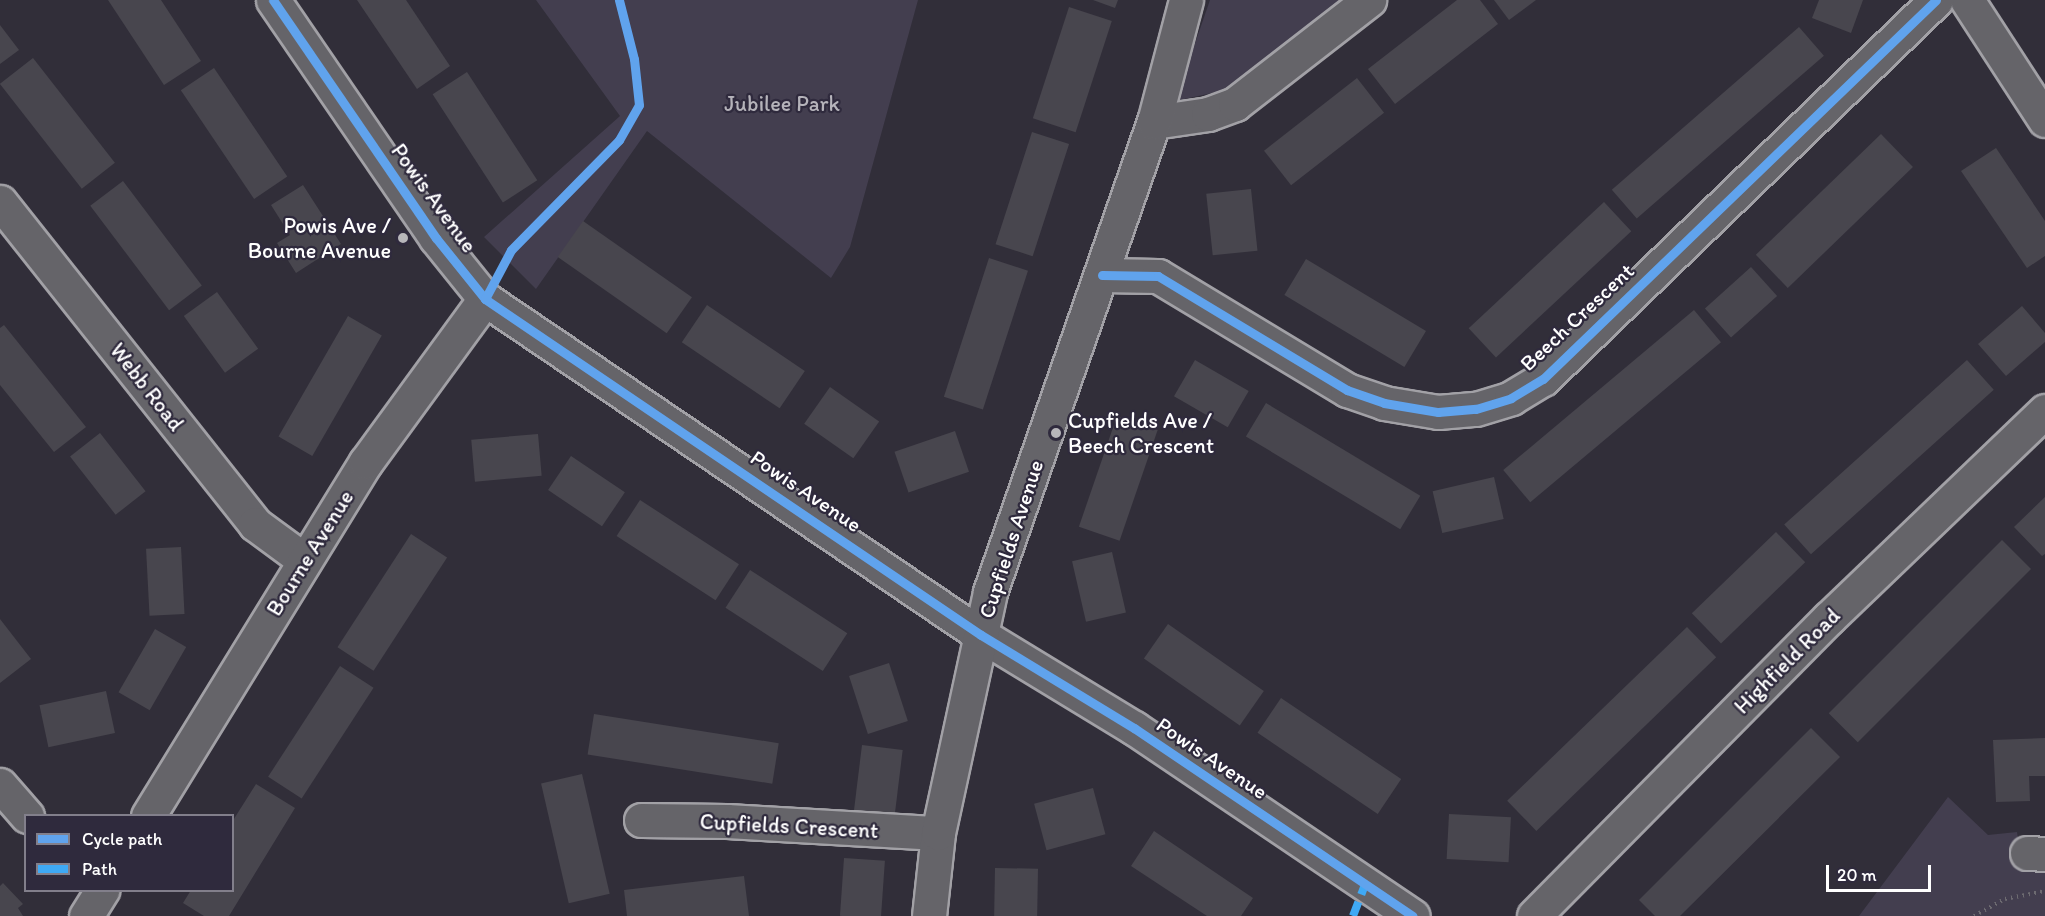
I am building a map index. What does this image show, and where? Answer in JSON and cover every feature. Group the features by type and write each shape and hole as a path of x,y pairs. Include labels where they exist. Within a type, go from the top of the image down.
{"street":[{"name":"Powis Avenue","path":"273,0 436,238 485,299 981,635 1134,728 1413,916"},
{"name":"Cupfields Avenue","path":"929,916 938,833 990,592 1154,122 1186,0"},
{"path":"1154,122 1208,114 1235,104 1369,0"},
{"name":"Beech Crescent","path":"1102,275 1158,276 1347,390 1384,403 1438,412 1476,409 1511,398 1543,380 1936,0"},
{"path":"1968,0 2045,120"},
{"name":"Webb Road","path":"0,201 255,524 304,560"},
{"name":"Bourne Avenue","path":"149,814 366,462 485,299"},
{"name":"Highfield Road","path":"1534,916 1829,618 2045,411"},
{"path":"0,784 25,814"},
{"name":"Cupfields Crescent","path":"641,820 727,821 938,833"},
{"path":"86,916 101,892"}],"path":[{"path":"1974,916 2005,899 2045,891"}],"green space":[{"name":"Jubilee Park","path":"536,0 918,0 850,247 831,278 647,131 536,289 484,237 620,116"},
{"path":"1210,0 1342,0 1226,90 1175,101"},
{"path":"1948,797 1988,835 2017,832 2021,861 2045,865 2045,916 1859,916"}],"building":[{"path":"108,0 161,0 201,61 164,85"},
{"path":"357,0 406,0 450,66 417,89"},
{"path":"1093,0 1118,0 1115,8"},
{"path":"1457,0 1480,0 1498,24 1395,104 1368,69"},
{"path":"1494,0 1536,0 1509,20"},
{"path":"1819,0 1863,0 1851,33 1812,18"},
{"path":"1069,7 1112,21 1076,132 1033,118"},
{"path":"0,25 19,50 0,64"},
{"path":"1799,27 1824,56 1637,218 1612,190"},
{"path":"33,58 115,163 82,189 0,84"},
{"path":"214,68 287,177 254,199 181,90"},
{"path":"467,72 537,180 503,203 433,94"},
{"path":"1357,78 1384,113 1291,185 1264,151"},
{"path":"1032,132 1069,144 1033,256 996,244"},
{"path":"1881,134 1913,167 1788,288 1756,255"},
{"path":"1996,148 2045,221 2045,256 2027,268 1961,171"},
{"path":"123,181 202,286 169,310 90,206"},
{"path":"303,185 341,244 296,273 277,243 290,235 271,205"},
{"path":"1251,189 1257,251 1213,255 1206,194"},
{"path":"1604,202 1631,231 1496,357 1469,328"},
{"path":"583,221 692,297 667,333 558,257"},
{"path":"989,258 1028,271 983,410 944,397"},
{"path":"1306,259 1426,331 1404,367 1284,295"},
{"path":"1751,267 1777,296 1731,337 1705,308"},
{"path":"217,292 258,349 225,373 184,316"},
{"path":"707,305 805,371 780,408 682,342"},
{"path":"2022,306 2045,333 2045,342 2006,376 1978,344"},
{"path":"1694,310 1721,342 1530,502 1503,470"},
{"path":"348,316 382,336 312,456 278,436"},
{"path":"4,325 86,427 54,452 0,385 0,328"},
{"path":"1195,360 1249,391 1228,427 1174,396"},
{"path":"1967,360 1994,390 1811,554 1784,525"},
{"path":"830,387 879,421 853,458 804,424"},
{"path":"1266,403 1420,496 1400,529 1246,436"},
{"path":"1117,416 1158,430 1120,541 1079,527"},
{"path":"955,431 969,472 908,492 894,452"},
{"path":"100,433 146,491 116,515 70,456"},
{"path":"538,434 542,476 475,482 471,440"},
{"path":"571,456 625,492 602,526 548,490"},
{"path":"1494,477 1504,519 1442,533 1433,491"},
{"path":"2045,497 2045,554 2042,556 2014,527"},
{"path":"640,500 739,564 716,600 617,536"},
{"path":"1776,532 1805,562 1721,643 1692,613"},
{"path":"411,534 447,557 374,671 337,647"},
{"path":"2002,540 2031,569 1858,742 1829,713"},
{"path":"181,547 185,614 150,616 146,549"},
{"path":"1112,552 1126,612 1086,622 1072,561"},
{"path":"750,570 847,633 823,671 725,608"},
{"path":"0,619 31,659 0,683"},
{"path":"1168,624 1264,691 1240,726 1144,658"},
{"path":"1687,627 1716,657 1536,831 1507,801"},
{"path":"155,629 186,647 150,710 118,692"},
{"path":"889,663 908,721 868,734 849,676"},
{"path":"340,666 374,688 302,798 268,777"},
{"path":"106,691 115,733 48,747 39,705"},
{"path":"1281,698 1401,779 1378,814 1258,733"},
{"path":"594,714 779,743 772,784 588,754"},
{"path":"1811,728 1840,757 1680,916 1655,916 1639,900"},
{"path":"2045,738 2045,776 2029,776 2030,801 1996,802 1993,740"},
{"path":"862,745 903,750 895,816 854,811"},
{"path":"582,774 610,894 569,903 541,783"},
{"path":"256,784 295,808 229,916 204,916 183,903 190,892 234,892 234,819"},
{"path":"1093,788 1105,834 1047,850 1034,804"},
{"path":"1449,814 1511,817 1509,862 1447,859"},
{"path":"1154,831 1253,898 1241,916 1207,916 1131,866"},
{"path":"844,858 885,861 881,916 840,916"},
{"path":"995,868 1038,869 1037,916 994,916"},
{"path":"744,876 749,916 627,916 624,890"},
{"path":"3,883 23,904 18,908 23,916 0,916 0,886"}],"marked path":[{"path":"1353,916 1365,884"}],"cycle path":[{"path":"273,0 436,238 485,299 981,635 1134,728 1413,916"},
{"path":"485,299 511,250 619,140 639,105 634,59 619,0"},
{"path":"1102,275 1158,276 1347,390 1384,403 1438,412 1476,409 1511,398 1543,379 1936,0"}],"place":[{"name":"Powis Ave / Bourne Avenue","path":"403,238"},
{"name":"Cupfields Ave / Beech Crescent","path":"1056,433"}]}
